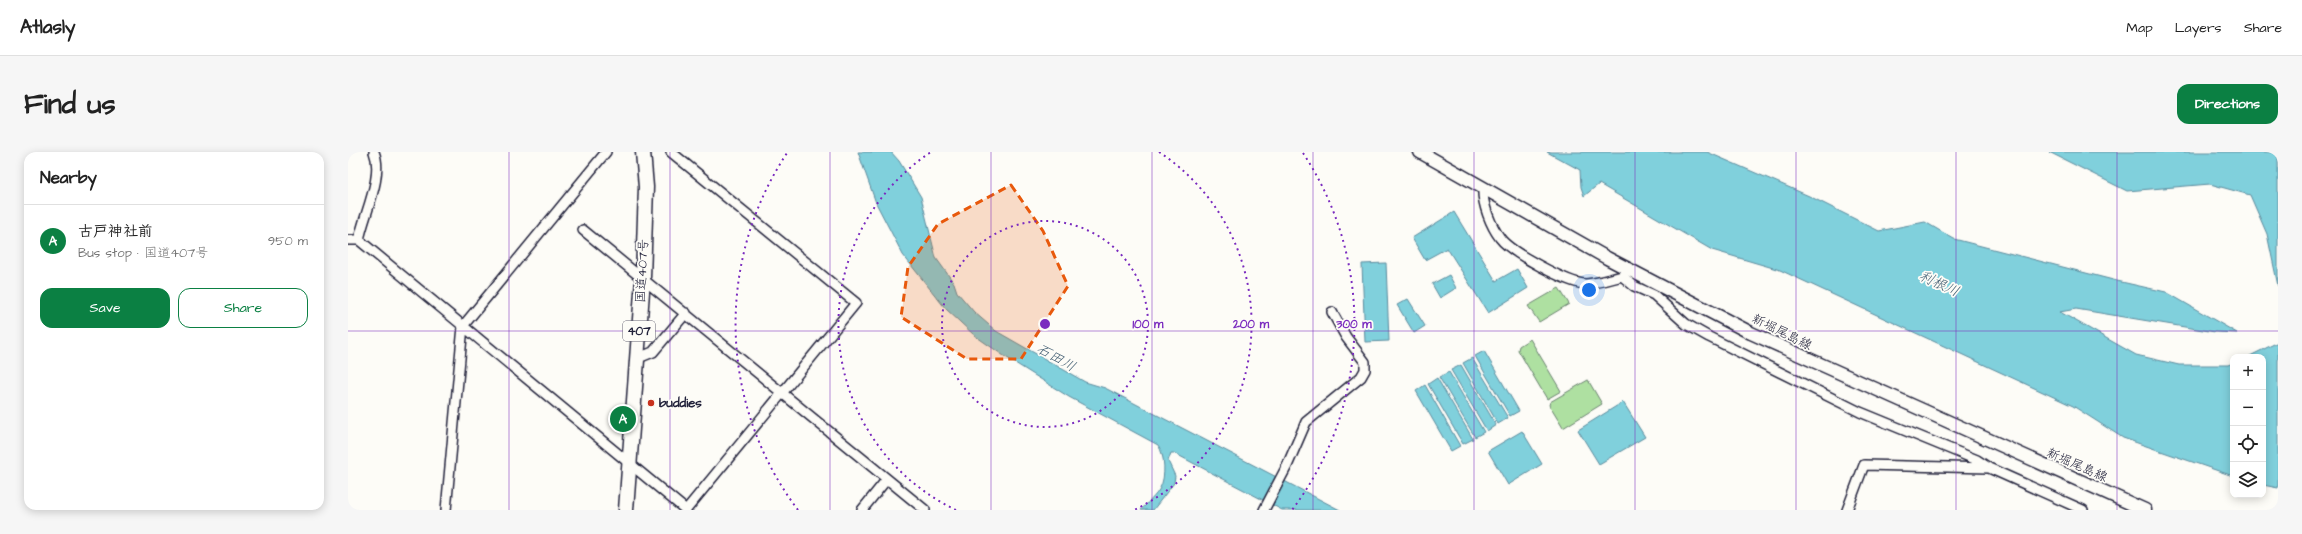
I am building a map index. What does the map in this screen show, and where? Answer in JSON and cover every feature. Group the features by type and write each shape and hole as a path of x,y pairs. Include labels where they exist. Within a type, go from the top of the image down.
{"highway":[{"name":"国道407号","path":"626,510 643,278 646,187 644,152"}],"main road":[{"name":"新堀尾島線","path":"1420,152 1624,272 1806,359 2145,510"}],"street":[{"path":"358,240 362,221 376,182 378,162 374,152"},
{"path":"446,510 463,326 606,152"},
{"path":"348,240 358,240 686,510 856,303 671,152"},
{"path":"1483,189 1484,202 1500,238 1529,259 1569,280 1585,284 1624,272 1634,286 1654,296 1686,324 1709,336 1854,409 1953,449 1989,468 2082,510"},
{"path":"583,230 925,510"},
{"path":"1264,510 1284,472 1306,422 1361,377 1365,370 1365,362 1346,337 1332,312"},
{"path":"636,359 653,352 686,313"},
{"path":"1847,510 1864,465 1989,468"},
{"path":"862,510 887,479"}],"highlighted area":[{"path":"1011,185 1043,231 1068,286 1021,359 967,359 901,317 908,267 938,224"}],"green space":[{"path":"1559,288 1569,304 1539,322 1528,306"},
{"path":"1530,339 1561,391 1547,399 1518,350 1519,346"},
{"path":"1588,380 1602,404 1563,428 1549,405 1550,402"}],"water":[{"path":"858,152 891,152 899,161 921,197 936,258 954,283 957,292 974,312 996,331 1085,382 1105,388 1340,510 1282,510 1174,453 1171,453 1168,461 1175,476 1174,483 1153,510 1141,510 1156,494 1162,483 1164,466 1162,454 1158,445 1069,397 1004,356 974,335 946,309 903,255 876,203"},
{"name":"利根川","path":"1547,152 1707,152 1809,196 1879,231 1925,222 1954,239 2117,281 2166,292 2237,333 2215,332 2076,309 2060,312 2136,355 2179,365 2230,364 2230,475 2123,438 2073,406 1780,270 1712,250 1599,184 1584,196 1581,187 1580,170"},
{"path":"2049,152 2278,152 2278,286 2267,234 2250,195 2210,184 2127,191"},
{"path":"1454,212 1496,281 1517,269 1528,288 1488,313 1447,248 1425,260 1412,238"},
{"path":"1386,263 1389,341 1365,342 1362,264"},
{"path":"1449,275 1456,288 1440,298 1432,284"},
{"path":"1408,299 1425,326 1414,333 1397,305"},
{"path":"2278,342 2278,488 2266,486 2266,354 2254,354"},
{"path":"1484,351 1519,411 1510,416 1475,356"},
{"path":"1472,358 1508,418 1498,424 1463,363"},
{"path":"1461,365 1496,425 1487,431 1451,370"},
{"path":"1449,372 1484,432 1475,437 1439,377"},
{"path":"1437,378 1473,439 1463,444 1428,384"},
{"path":"1425,385 1460,446 1451,451 1416,391"},
{"path":"1623,402 1645,437 1599,464 1578,430"},
{"path":"1522,431 1542,464 1508,485 1488,451"}],"place":[{"name":"buddies","path":"651,403"},
{"name":"古戸神社前","path":"623,419"}],"water label":[{"name":"石田川","path":"1056,358"}]}
